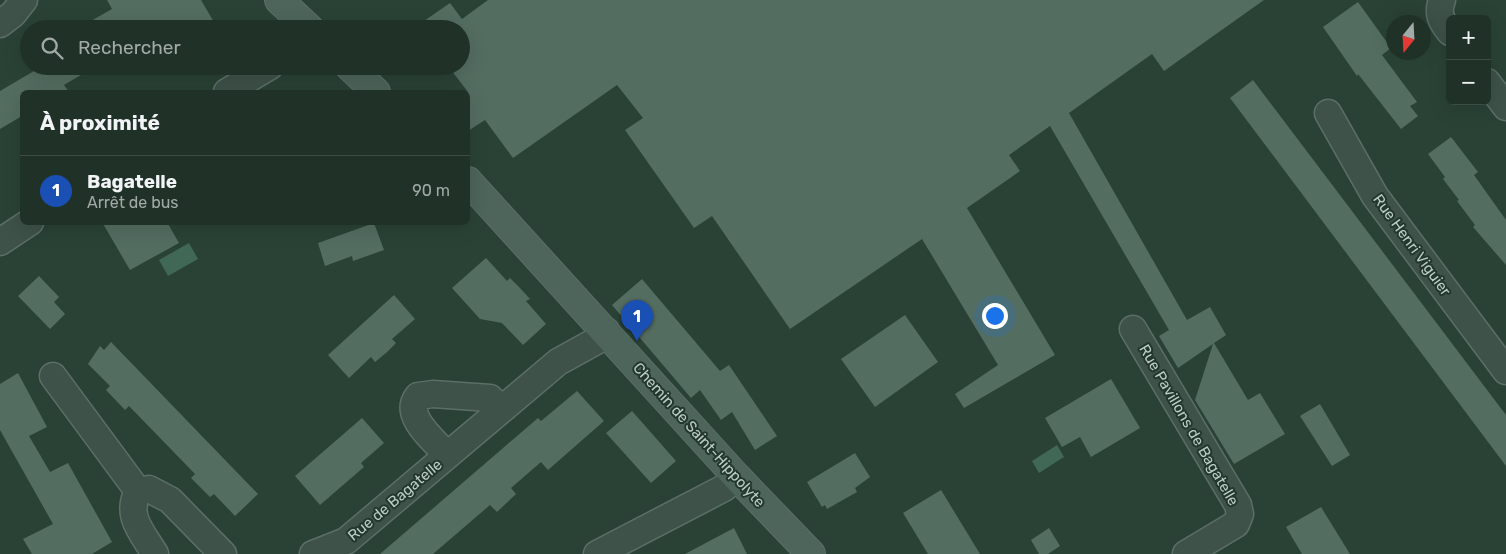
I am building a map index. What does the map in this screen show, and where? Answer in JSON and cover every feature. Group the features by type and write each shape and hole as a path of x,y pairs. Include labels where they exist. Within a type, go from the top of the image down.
{"street":[{"path":"0,24 13,14 24,0"},
{"path":"279,0 300,20"},
{"path":"1442,0 1438,10 1446,27"},
{"path":"230,90 255,75"},
{"path":"358,75 374,90"},
{"path":"1491,87 1506,107"},
{"name":"Rue Henri Viguier","path":"1328,113 1375,196 1506,371"},
{"name":"Chemin de Saint-Hippolyte","path":"470,183 736,476 811,554"},
{"path":"0,242 26,225"},
{"name":"Rue Pavillons de Bagatelle","path":"1133,329 1238,505 1240,514 1236,524 1186,554"},
{"name":"Rue de Bagatelle","path":"313,554 346,541 558,362 596,341 606,332"},
{"path":"53,376 138,491"},
{"name":"Rue de Bagatelle","path":"447,455 416,419 413,410 414,401 418,396 433,394 490,398 501,409"},
{"path":"597,554 724,488 736,476"},
{"path":"138,491 149,489 170,500 223,554"},
{"path":"138,491 132,512 155,554"}],"shaded area":[{"path":"189,243 198,259 168,276 159,260"},
{"path":"1057,445 1064,457 1039,473 1032,461"}],"building":[{"path":"107,0 201,0 213,20 93,20 112,9"},
{"path":"488,0 1264,0 1164,71 1152,54 1069,113 1187,320 1210,307 1226,335 1214,343 1248,400 1260,393 1285,434 1234,464 1195,400 1213,344 1178,368 1159,336 1169,330 1050,126 1009,155 1020,171 967,208 1055,355 964,408 955,394 998,365 922,239 790,329 712,216 694,228 625,130 643,118 617,85 513,158 485,120 470,130 470,90 466,90 455,75 470,75 470,20 425,20 450,3 462,19"},
{"path":"1358,2 1386,41 1386,52 1382,55 1417,102 1410,106 1418,116 1401,129 1358,74 1357,76 1323,27"},
{"path":"27,75 81,75 64,85 68,90 20,90 20,117 0,129 0,91"},
{"path":"1253,80 1506,415 1506,466 1230,98"},
{"path":"1451,137 1478,172 1474,175 1506,220 1506,265 1473,227 1475,225 1457,201 1459,200 1443,179 1445,177 1428,154"},
{"path":"104,225 169,225 179,243 130,270"},
{"path":"368,225 375,225 384,250 353,261 352,256 325,266 318,243"},
{"path":"486,258 507,281 510,278 530,299 526,301 546,324 523,345 502,323 480,319 452,288"},
{"path":"39,276 59,297 54,302 65,314 50,329 18,296"},
{"path":"642,279 720,371 729,365 777,436 755,450 732,412 721,420 700,390 691,398 612,305"},
{"path":"394,295 415,319 392,339 396,343 386,353 375,362 371,357 349,378 328,355"},
{"path":"905,315 938,362 875,407 841,359"},
{"path":"111,342 258,494 235,516 214,494 210,497 191,478 195,474 129,406 125,410 106,390 110,386 88,364 100,346 104,350"},
{"path":"18,373 47,427 29,436 50,472 68,463 112,542 92,554 32,554 23,539 53,524 0,430 0,384"},
{"path":"1111,379 1140,428 1091,457 1080,437 1062,447 1045,418"},
{"path":"577,391 604,421 548,470 541,462 511,488 516,494 497,512 490,505 433,554 380,554 538,418 541,421"},
{"path":"1320,404 1350,455 1332,466 1300,416"},
{"path":"632,411 676,461 651,483 606,433"},
{"path":"362,418 384,443 361,463 364,467 320,505 295,476"},
{"path":"855,453 870,477 855,488 857,492 827,509 825,505 822,507 807,482"},
{"path":"941,490 980,554 928,554 903,513"},
{"path":"1321,507 1350,554 1302,554 1286,527"},
{"path":"734,528 747,554 685,554"},
{"path":"1049,528 1060,546 1048,554 1039,554 1031,540"}],"place":[{"name":"Bagatelle","path":"637,341"}]}
